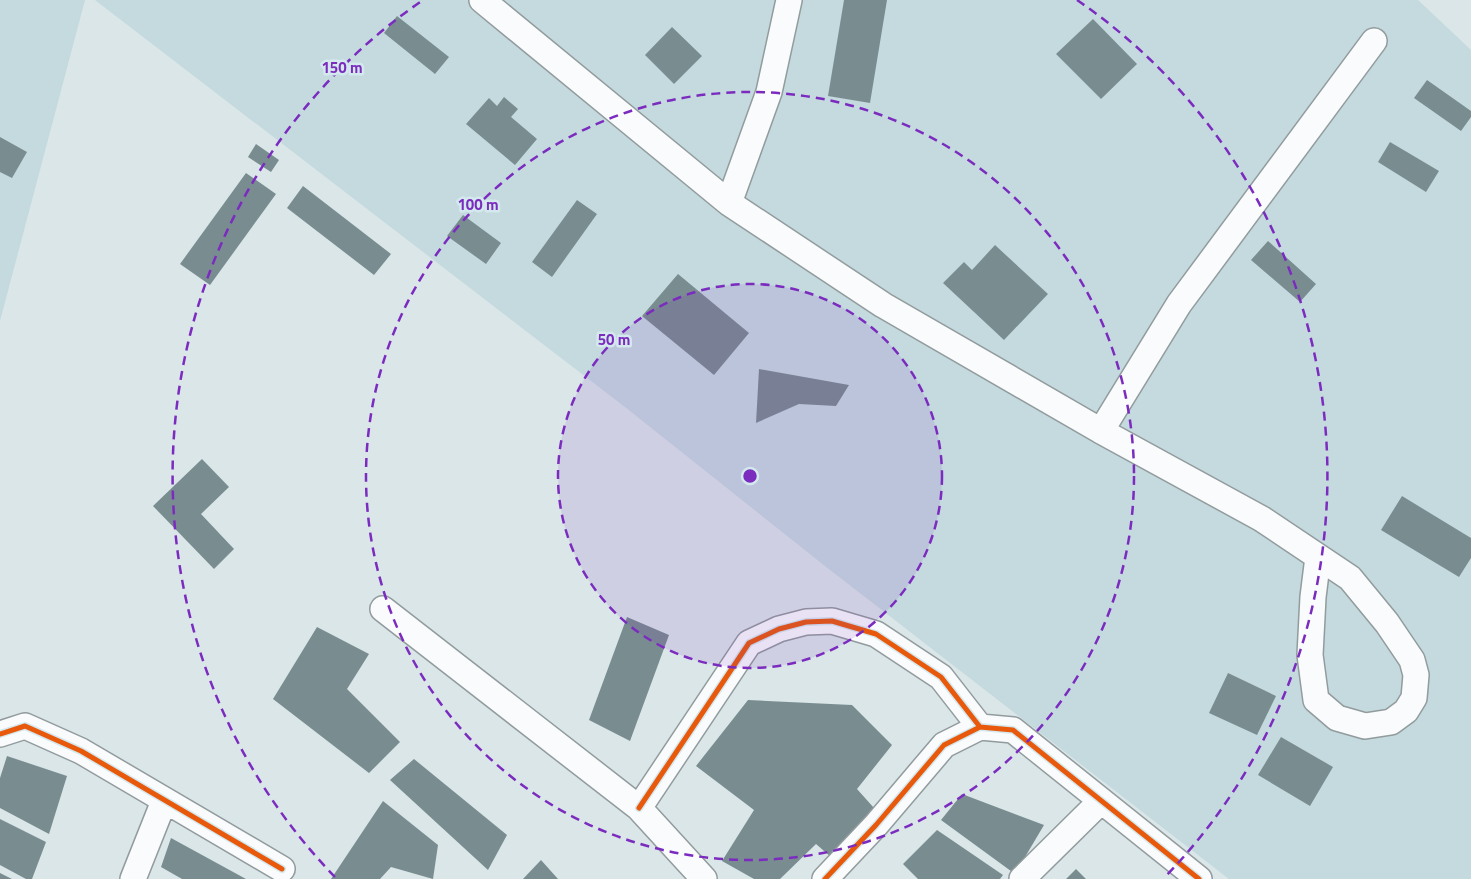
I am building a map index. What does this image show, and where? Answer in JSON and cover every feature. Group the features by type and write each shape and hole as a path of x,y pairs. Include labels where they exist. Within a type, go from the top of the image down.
{"street":[{"path":"482,0 729,203 883,306 1101,431 1262,519 1350,578 1386,623 1412,660 1416,675 1414,698 1406,711 1391,722 1365,726 1337,718 1316,700 1310,655 1313,597 1318,557"},
{"path":"729,203 769,92 789,0"},
{"path":"1101,431 1179,304 1374,41"},
{"path":"382,609 639,808 704,879"},
{"path":"639,808 749,643 779,629 806,622 832,621 876,634 941,677 980,727"},
{"path":"0,734 25,726 81,751 282,869"},
{"path":"826,879 944,745 980,727 1013,730 1199,879"},
{"path":"133,879 164,801"},
{"path":"1022,879 1101,801"}],"shaded area":[{"path":"0,0 85,0 0,321"},
{"path":"95,0 1418,0 1471,50 1471,879 1229,879 825,566 625,407"}],"building":[{"path":"844,0 887,0 870,103 828,96"},
{"path":"397,16 449,57 435,74 384,33"},
{"path":"1093,19 1137,64 1101,99 1056,54"},
{"path":"672,27 702,56 674,84 645,55"},
{"path":"1427,80 1471,111 1471,117 1461,131 1414,98"},
{"path":"504,97 518,109 511,117 537,139 515,165 466,124 489,98 497,106"},
{"path":"0,137 27,152 12,178 0,172"},
{"path":"1390,142 1439,171 1426,192 1378,162"},
{"path":"256,144 279,160 271,172 248,157"},
{"path":"246,173 276,194 210,285 180,264"},
{"path":"303,186 391,254 374,275 287,208"},
{"path":"577,200 597,214 552,277 532,262"},
{"path":"463,215 501,243 486,264 447,236"},
{"path":"1268,241 1316,284 1300,302 1251,260"},
{"path":"995,245 1048,294 1004,340 943,283 964,262 972,270"},
{"path":"678,274 749,333 714,375 642,316"},
{"path":"759,369 849,385 836,406 799,404 756,423"},
{"path":"202,459 229,487 201,514 234,549 214,569 153,506"},
{"path":"1402,496 1471,538 1471,558 1459,577 1381,530"},
{"path":"627,617 669,635 630,741 589,720"},
{"path":"317,627 369,654 347,689 400,742 369,773 273,699"},
{"path":"1228,673 1276,696 1257,735 1209,713"},
{"path":"748,700 852,705 892,745 857,789 874,808 831,857 816,844 780,879 754,879 722,861 754,810 696,766"},
{"path":"1281,737 1333,767 1310,806 1258,775"},
{"path":"7,756 67,776 49,834 0,808 0,778"},
{"path":"414,759 507,835 488,870 390,780"},
{"path":"962,794 1044,825 1015,874 941,820"},
{"path":"383,801 438,845 433,879 391,867 380,879 331,879"},
{"path":"0,819 46,842 32,879 26,879 0,865"},
{"path":"937,830 1003,875 1000,879 918,879 903,864"},
{"path":"171,838 246,879 182,879 161,867"},
{"path":"541,860 558,879 523,879"},
{"path":"1076,869 1086,879 1066,879"},
{"path":"0,873 12,879 0,879"}],"cycle path":[{"path":"639,808 749,643 779,629 806,622 832,621 876,634 941,677 980,727"},
{"path":"0,734 25,726 81,751 282,869"},
{"path":"825,879 876,825 944,745 980,727 1013,730 1199,879"}]}
